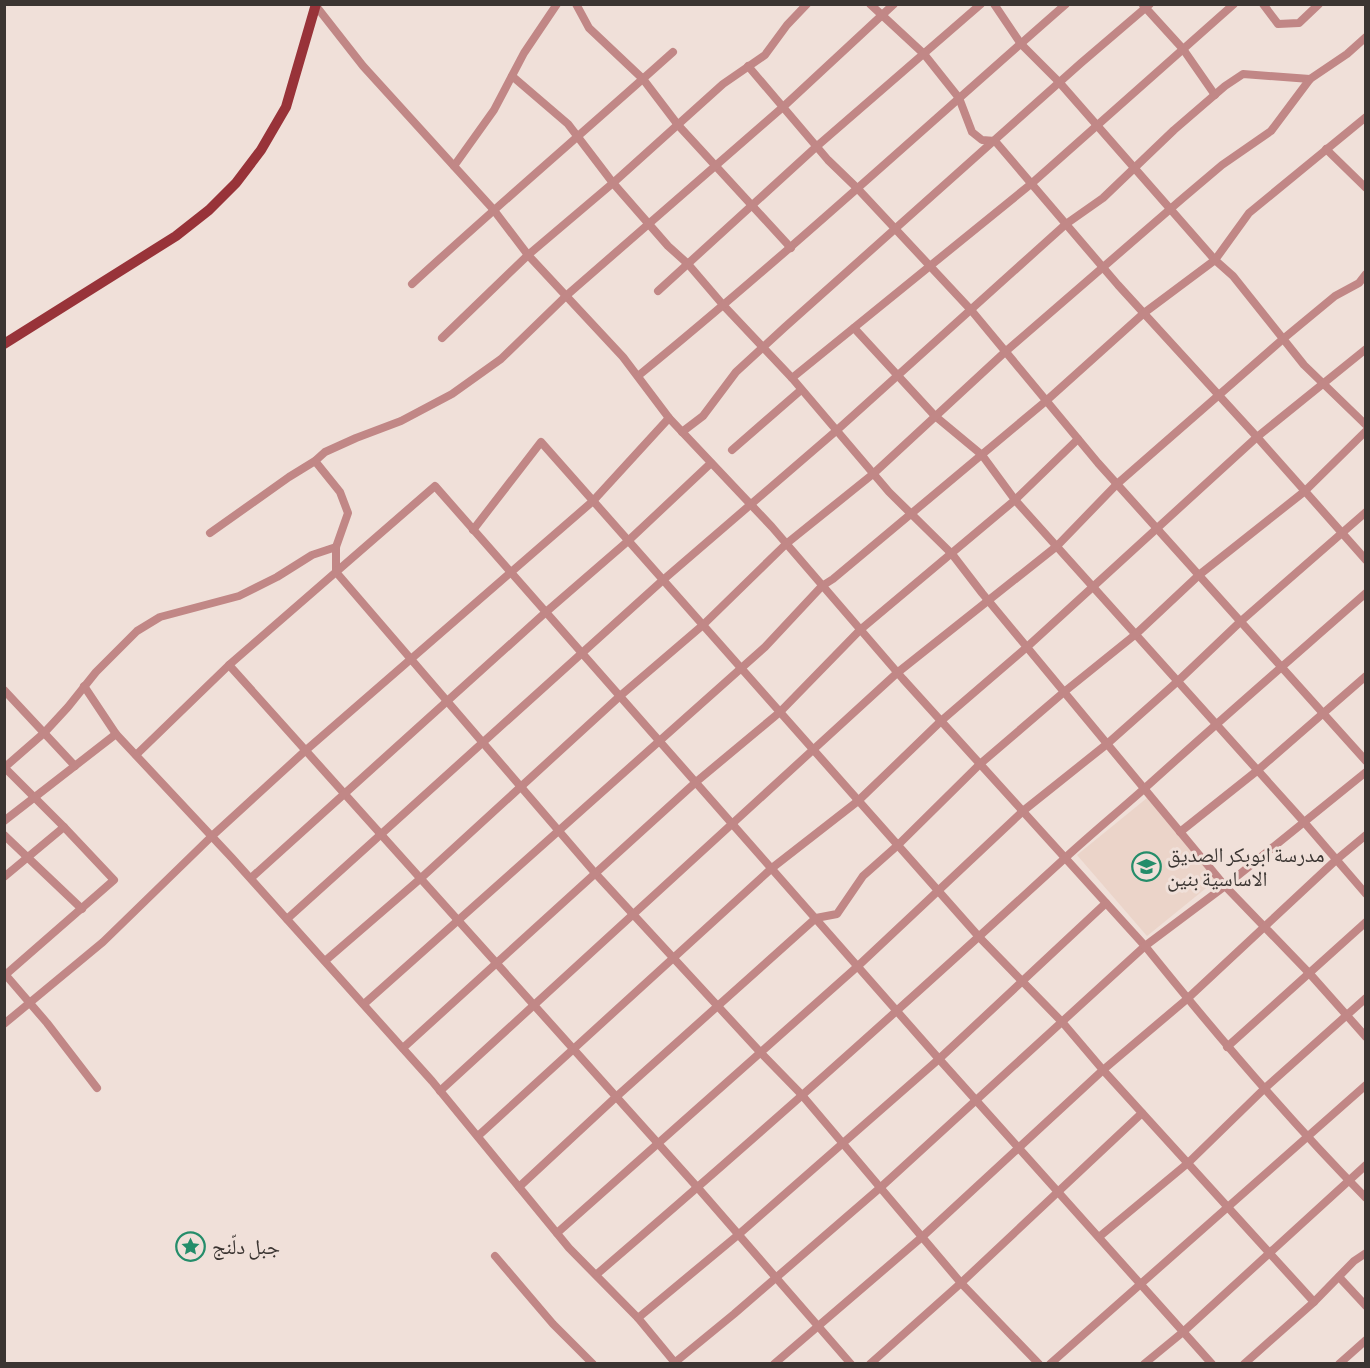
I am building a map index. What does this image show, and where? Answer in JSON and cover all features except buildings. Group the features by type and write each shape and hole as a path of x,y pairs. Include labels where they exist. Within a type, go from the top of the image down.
{"main road":[{"path":"4,344 176,236 209,210 236,183 261,150 286,107 316,5"}],"street":[{"path":"454,166 494,110 524,53 557,4"},
{"path":"576,4 589,28 643,80 678,125 791,248"},
{"path":"442,338 528,255 613,183 723,84 765,55 807,4"},
{"path":"870,4 924,54 959,98 972,132 982,140 995,141 1103,268 1365,560"},
{"path":"210,533 325,452 401,421 452,394 501,359 567,295 783,107 894,4"},
{"path":"658,291 816,147 981,4"},
{"path":"994,4 1021,44 1059,82 1096,126 1136,167 1215,260 1233,276 1304,365 1365,425"},
{"path":"638,376 791,248 1066,4"},
{"path":"792,378 1031,183 1234,4"},
{"path":"1263,4 1278,24 1299,22 1319,4"},
{"path":"316,5 363,66 493,209 528,255 567,295 638,376 669,418 750,504 897,673 1145,946 1227,1047 1305,1137 1365,1198"},
{"path":"682,432 703,416 736,372 1146,6 1183,49 1215,95"},
{"path":"325,961 420,879 620,696 703,626 786,544 873,474 1005,352 1170,209 1222,165 1270,131 1310,79 1347,54 1365,37"},
{"path":"412,284 493,209 579,137 673,52"},
{"path":"748,66 816,147 970,310 1117,484 1365,761"},
{"path":"287,919 663,580 836,431 1066,225 1103,198 1215,95 1244,74 1310,79"},
{"path":"512,76 568,124 613,183 668,246 688,264 792,378 873,474 952,554 1225,886 1310,974 1365,1037"},
{"path":"364,1004 765,647 822,586 1046,401 1144,313 1215,260 1249,213 1365,117"},
{"path":"1326,149 1365,188"},
{"path":"440,1091 897,673 1057,546 1117,484 1283,339 1335,296 1359,283 1365,274"},
{"path":"854,328 935,416 982,455 1015,500 1258,770 1365,894"},
{"path":"477,1136 772,868 858,801 941,721 1027,647 1092,585 1158,529 1257,437 1365,349"},
{"path":"732,450 801,390"},
{"path":"4,1024 103,942 212,836 305,751 593,501 669,418"},
{"path":"519,1187 615,1097 816,918 837,914 863,876 898,845 980,764 1136,634 1198,575 1305,491 1365,430"},
{"path":"403,1048 696,782 780,712 860,630 1015,500 1078,439"},
{"path":"473,530 541,442 980,938 1063,1023 1314,1302"},
{"path":"315,461 340,492 348,513 336,547 336,572 595,873 801,1094 961,1283 1039,1364"},
{"path":"251,878 628,541 711,463"},
{"path":"136,755 229,665 435,486 1017,1148 1212,1364"},
{"path":"557,1233 858,966 1023,811 1107,744 1365,512"},
{"path":"96,1088 30,1003 5,975 114,880 5,767 44,733 136,631 160,617 239,596 277,577 312,555 336,547"},
{"path":"597,1274 698,1188 801,1094 980,938 1065,858 1365,593"},
{"path":"229,665 698,1188 851,1364"},
{"path":"1180,832 1258,770 1365,676"},
{"path":"84,686 116,734 251,878 364,1004 440,1091 569,1248 638,1318 674,1363 777,1278 881,1187 1145,946 1225,886 1365,772"},
{"path":"4,690 75,766"},
{"path":"4,821 116,734"},
{"path":"4,877 64,827"},
{"path":"774,1364 922,1237 1017,1148 1103,1070 1187,999 1365,835"},
{"path":"4,836 82,909"},
{"path":"638,1318 939,1059 1106,903"},
{"path":"1227,1047 1365,922"},
{"path":"1099,1237 1188,1163 1264,1089 1365,998"},
{"path":"1050,1364 1365,1085"},
{"path":"870,1364 961,1283 1142,1113"},
{"path":"1144,1364 1183,1332 1365,1165"},
{"path":"1244,1364 1365,1253"},
{"path":"495,1256 552,1324 593,1364"},
{"path":"1339,1277 1365,1306"},
{"path":"1339,1364 1365,1340"}],"shaded area":[{"name":"مدرسة ابوبكر الصديق الاساسية بنين","path":"1147,798 1216,880 1147,936 1077,855"}],"place":[{"name":"مدرسة ابوبكر الصديق الاساسية بنين","path":"1146,867"},
{"name":"جبل دلّنج","path":"191,1247"}]}
